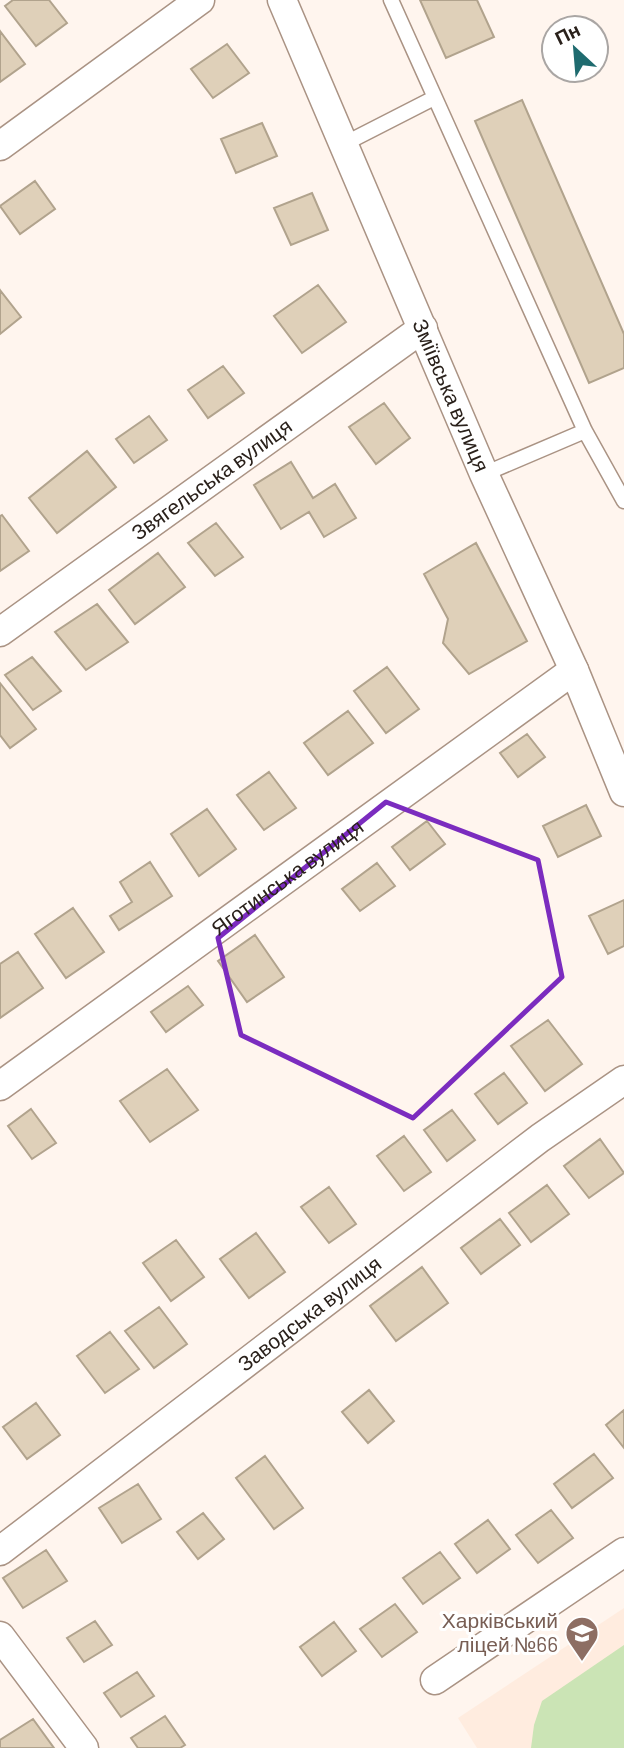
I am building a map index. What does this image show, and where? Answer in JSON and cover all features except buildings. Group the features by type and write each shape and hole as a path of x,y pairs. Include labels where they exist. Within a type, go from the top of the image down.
{"street":[{"path":"0,146 200,0"},
{"name":"Зміївська вулиця","path":"282,0 484,474 574,670 622,783"},
{"name":"Звягельська вулиця","path":"0,632 423,328"},
{"name":"Яготинська вулиця","path":"0,1086 574,670"},
{"name":"Заводська вулиця","path":"0,1551 540,1138 624,1080"},
{"path":"435,1680 624,1552"},
{"path":"0,1636 84,1748"}],"lane":[{"path":"391,0 585,430 624,500"},
{"path":"344,144 434,99"},
{"path":"484,474 585,430"}],"highlighted area":[{"path":"386,802 538,860 562,977 413,1118 241,1035 218,938"}],"shaded area":[{"name":"Харківський ліцей №66","path":"624,1608 624,1748 477,1748 458,1718"}],"green space":[{"path":"624,1645 624,1748 531,1748 534,1725 542,1701"}],"place":[{"name":"Харківський ліцей №66","path":"582,1663"}]}
